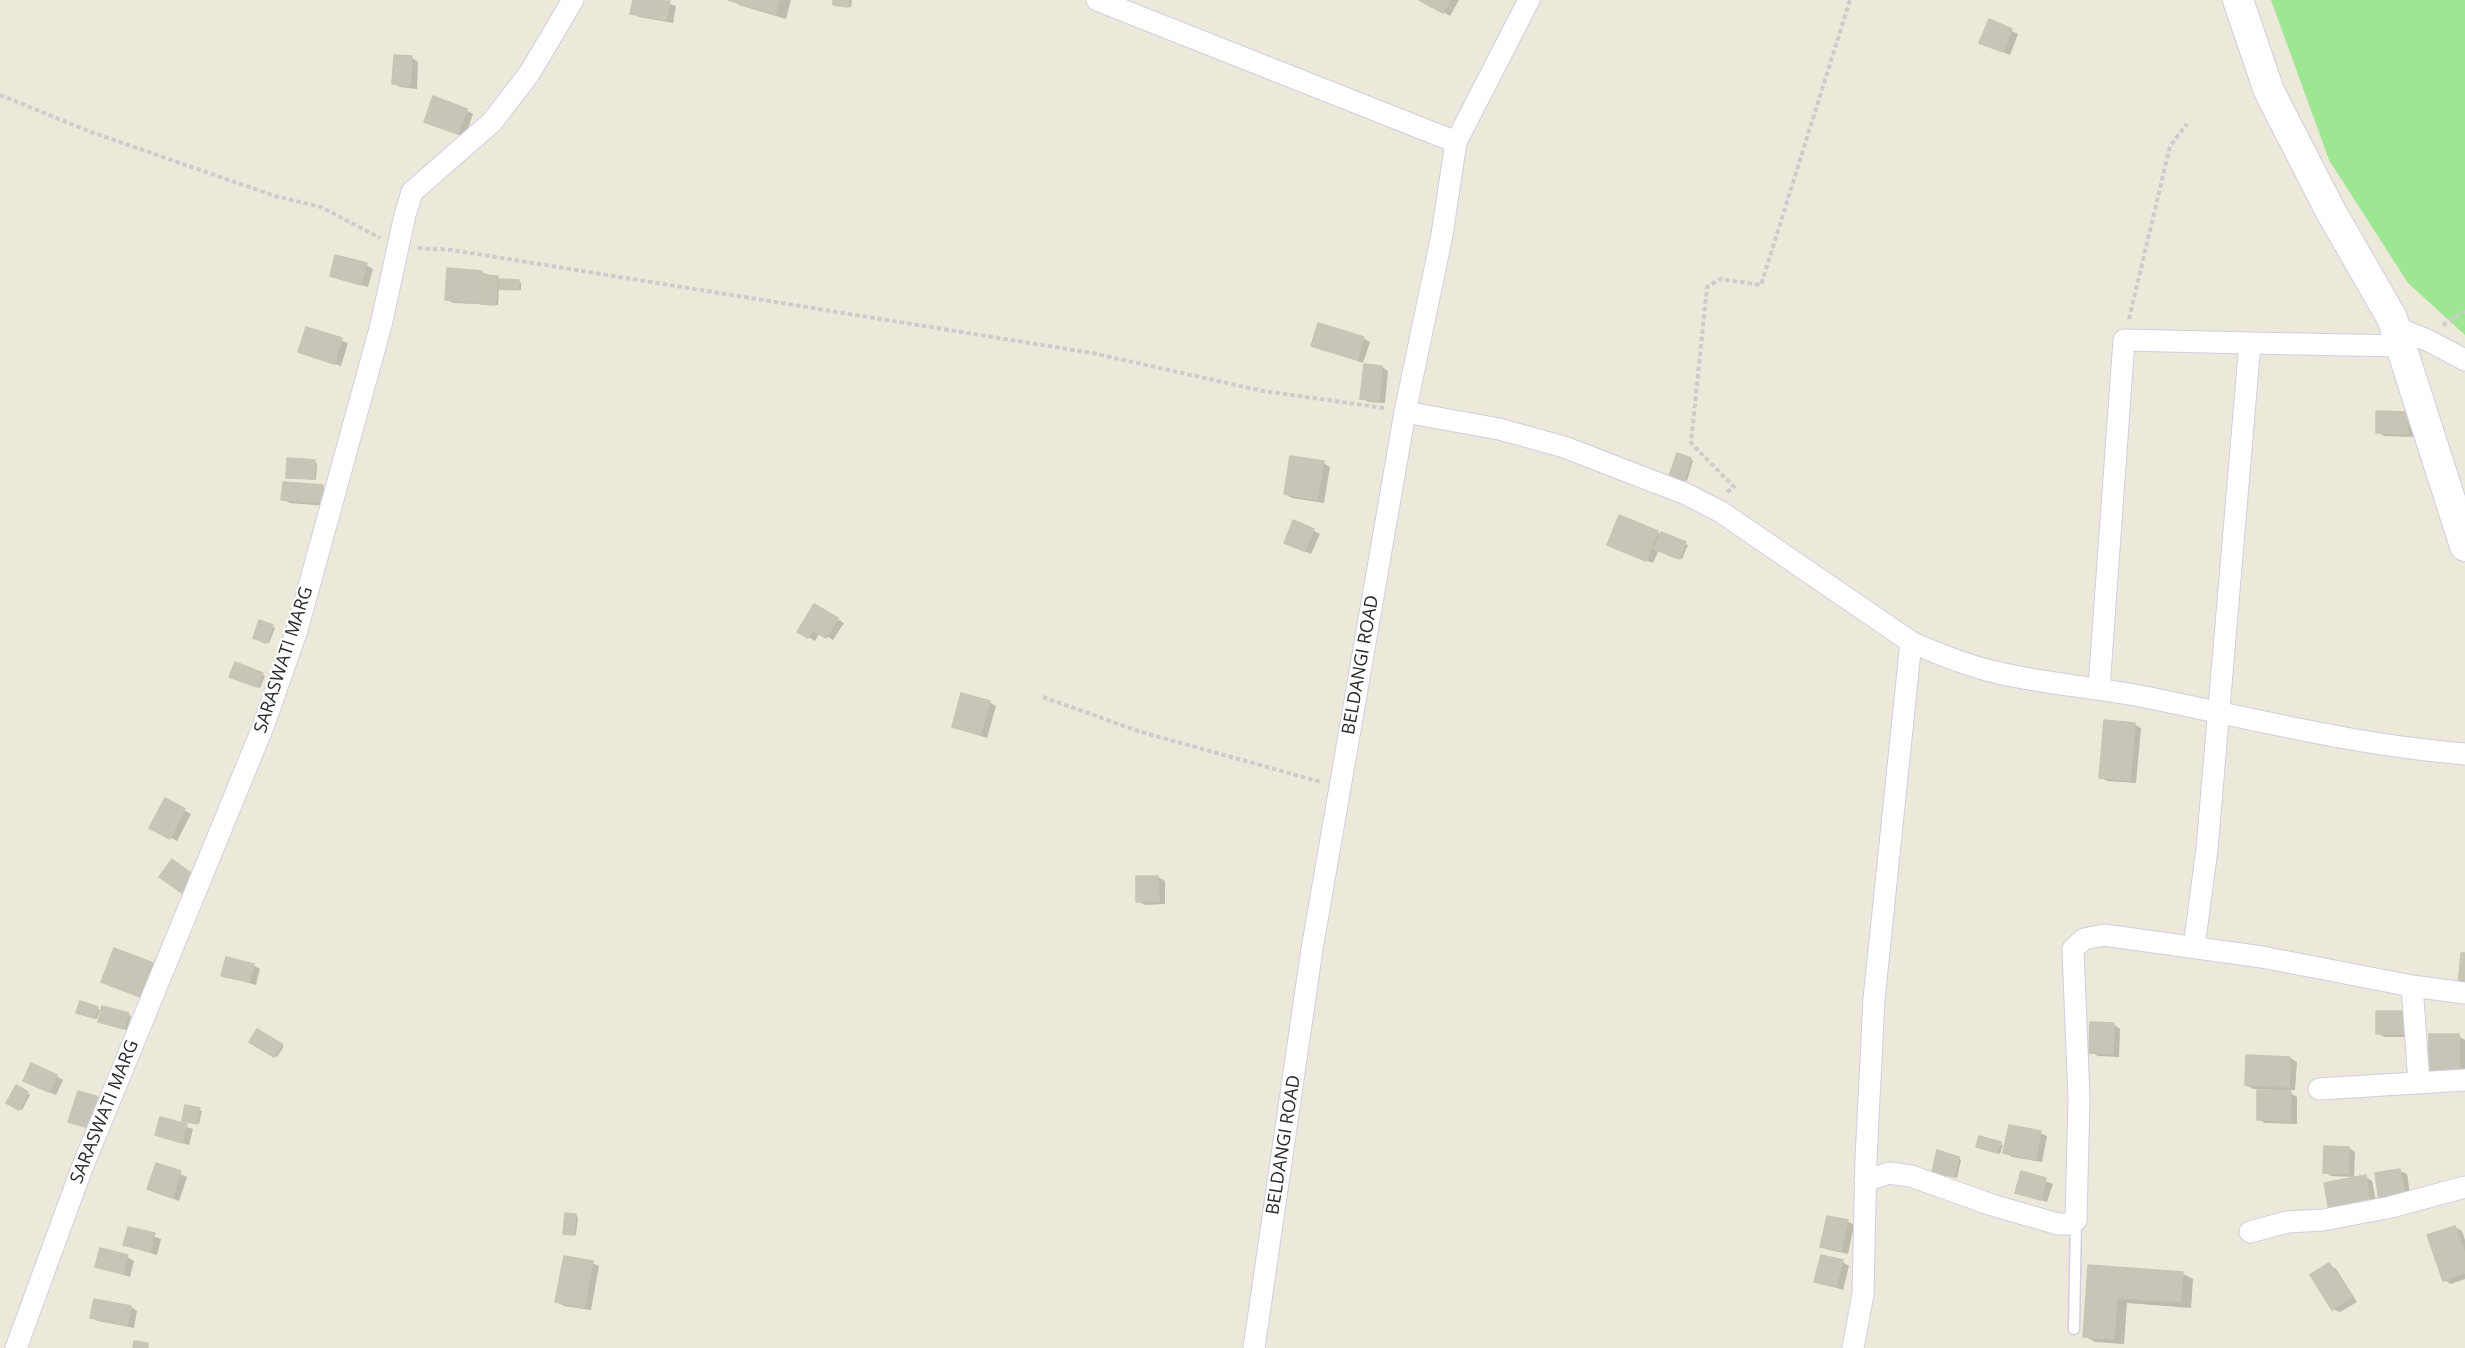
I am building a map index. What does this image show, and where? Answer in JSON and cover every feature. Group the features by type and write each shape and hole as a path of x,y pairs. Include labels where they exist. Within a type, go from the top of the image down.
{"street":[{"name":"SARASWATI MARG","path":"16,1348 82,1168 263,727 286,663 381,325 412,192 492,122 529,74 573,0"},
{"path":"1097,0 1456,142"},
{"name":"BELDANGI ROAD","path":"1254,1348 1312,949 1405,412 1442,235 1456,142 1528,0"},
{"path":"2238,0 2269,91 2330,210 2392,318 2465,546"},
{"path":"2099,688 2124,340 2250,343 2398,337 2429,341 2465,360"},
{"path":"2194,947 2207,849 2250,343"},
{"path":"1405,412 1499,429 1564,447 1686,494 1721,512 1911,642 1944,657 1989,670 2099,688 2304,732 2412,750 2465,754"},
{"path":"1853,1348 1863,1294 1865,1181 1874,999 1911,642"},
{"path":"1865,1181 1889,1173 1911,1176 1992,1205 2058,1224 2069,1224 2076,1220 2079,1099 2073,949 2084,939 2104,935 2194,947 2262,957 2412,986 2465,993"},
{"path":"2412,986 2419,1082"},
{"path":"2319,1089 2465,1080"},
{"path":"2250,1232 2287,1222 2324,1220 2391,1208 2465,1187"}],"lane":[{"path":"2074,1329 2076,1220"}],"path":[{"path":"1721,496 1734,487 1691,443 1707,287 1720,279 1761,285 1850,0"},
{"path":"0,95 91,132 264,192 321,207 398,248 452,250 1092,353 1263,391 1405,412"},
{"path":"2124,340 2170,146 2187,124"},
{"path":"1043,698 1138,730 1340,787"}],"green space":[{"path":"2271,0 2465,0 2465,335 2408,283 2329,160"}],"building":[{"path":"633,0 670,1 666,20 630,14"},
{"path":"728,0 779,0 775,14"},
{"path":"833,0 849,0 848,7 833,5"},
{"path":"1419,0 1450,0 1443,13"},
{"path":"1989,19 2012,29 2003,52 1979,43"},
{"path":"394,55 412,56 410,86 392,84"},
{"path":"433,96 467,109 458,134 424,122"},
{"path":"335,255 367,263 361,285 330,276"},
{"path":"447,268 482,271 480,303 445,300"},
{"path":"483,275 498,276 495,305 481,304"},
{"path":"500,279 519,280 518,290 499,289"},
{"path":"1318,323 1364,337 1357,360 1311,346"},
{"path":"306,327 342,338 334,364 298,352"},
{"path":"1364,364 1382,366 1379,401 1360,399"},
{"path":"2376,411 2408,412 2408,434 2376,433"},
{"path":"1677,453 1691,458 1684,481 1669,476"},
{"path":"1290,456 1324,461 1317,500 1284,494"},
{"path":"287,458 315,460 314,479 286,478"},
{"path":"283,482 323,485 321,503 281,500"},
{"path":"1619,515 1658,531 1646,561 1607,545"},
{"path":"1293,520 1314,529 1304,551 1284,543"},
{"path":"1661,532 1686,542 1679,559 1654,549"},
{"path":"814,604 838,618 826,638 813,630 808,638 797,632"},
{"path":"259,620 273,625 266,643 253,638"},
{"path":"235,662 263,673 257,687 229,677"},
{"path":"961,693 990,701 980,735 952,727"},
{"path":"2104,720 2135,723 2130,780 2099,778"},
{"path":"165,798 185,809 170,839 149,828"},
{"path":"172,859 199,879 186,896 159,877"},
{"path":"1136,876 1158,876 1159,901 1136,902"},
{"path":"114,948 161,966 148,1000 101,982"},
{"path":"2461,953 2465,953 2465,987 2458,986"},
{"path":"226,957 254,964 249,982 221,976"},
{"path":"80,1001 98,1007 94,1018 76,1013"},
{"path":"102,1006 129,1013 124,1029 98,1022"},
{"path":"2376,1011 2404,1011 2404,1034 2376,1034"},
{"path":"2090,1022 2114,1023 2113,1054 2089,1053"},
{"path":"257,1029 282,1044 274,1057 249,1042"},
{"path":"2429,1034 2459,1034 2459,1074 2429,1074"},
{"path":"2246,1055 2290,1057 2289,1087 2245,1085"},
{"path":"31,1063 57,1075 49,1092 23,1081"},
{"path":"16,1085 28,1092 19,1110 6,1103"},
{"path":"2257,1090 2291,1091 2290,1121 2257,1120"},
{"path":"78,1091 99,1097 89,1128 68,1122"},
{"path":"185,1105 200,1108 197,1124 182,1121"},
{"path":"160,1117 187,1124 182,1143 155,1135"},
{"path":"2009,1125 2041,1131 2035,1160 2003,1153"},
{"path":"1979,1136 2001,1142 1997,1153 1976,1147"},
{"path":"2324,1146 2349,1147 2348,1174 2323,1173"},
{"path":"1937,1150 1959,1157 1954,1177 1932,1172"},
{"path":"156,1163 181,1171 172,1198 147,1189"},
{"path":"2400,1169 2405,1196 2379,1201 2375,1173"},
{"path":"2021,1171 2046,1178 2041,1200 2015,1193"},
{"path":"2366,1175 2370,1203 2329,1210 2324,1183"},
{"path":"565,1213 576,1214 574,1235 563,1234"},
{"path":"1827,1216 1848,1220 1841,1251 1820,1247"},
{"path":"2455,1226 2465,1254 2465,1273 2443,1281 2427,1235"},
{"path":"128,1227 155,1233 150,1252 123,1245"},
{"path":"100,1248 128,1255 123,1274 95,1267"},
{"path":"1821,1255 1843,1260 1836,1287 1814,1282"},
{"path":"564,1256 593,1261 584,1308 555,1302"},
{"path":"2329,1263 2352,1297 2332,1310 2310,1275"},
{"path":"2088,1265 2183,1272 2180,1302 2117,1298 2114,1339 2083,1337"},
{"path":"94,1299 131,1306 127,1325 90,1318"},
{"path":"134,1341 148,1343 148,1348 133,1348"}]}
